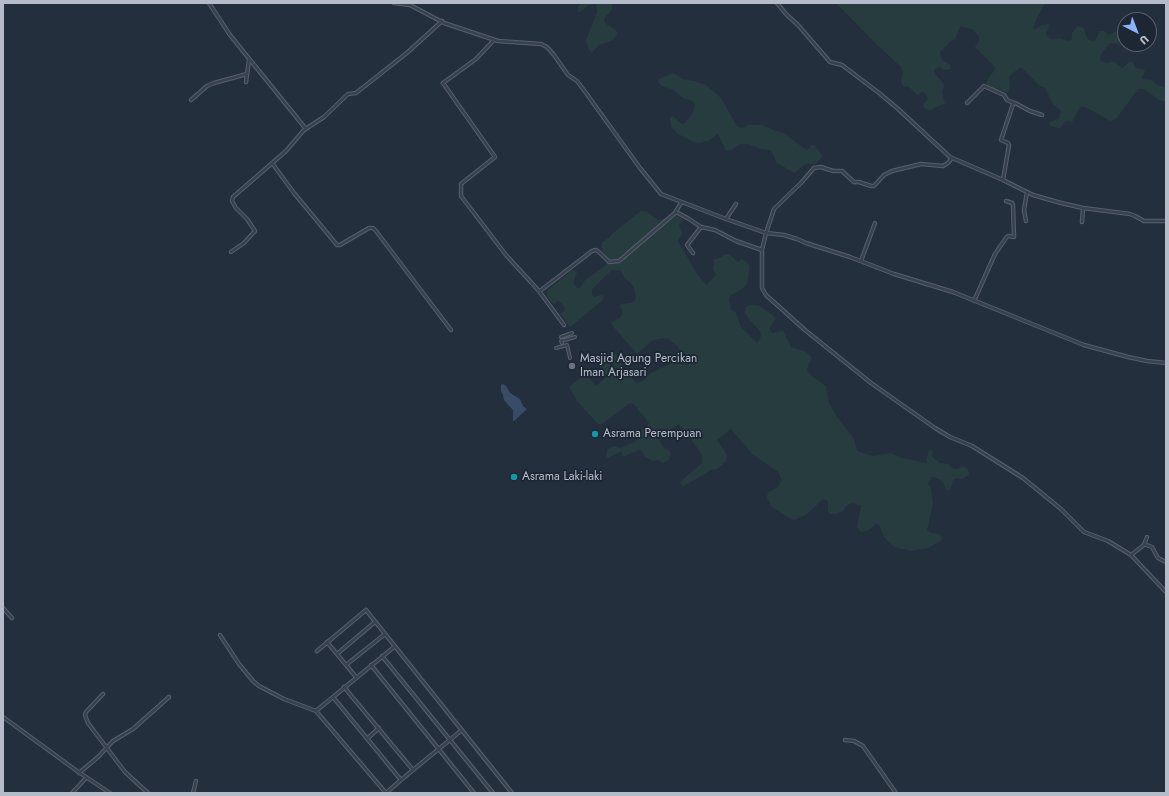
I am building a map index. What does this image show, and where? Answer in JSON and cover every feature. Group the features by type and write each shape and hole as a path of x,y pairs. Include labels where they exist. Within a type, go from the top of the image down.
{"street":[{"path":"209,3 249,59 306,129"},
{"path":"394,3 410,5 442,21 494,40 541,44 550,50 568,75 577,81 640,168 661,194 681,203 766,233 784,235 797,239 894,274 954,292 1084,345 1128,357 1166,363"},
{"path":"417,8 419,3"},
{"path":"776,3 798,25 830,62 842,65 879,93 952,158 1027,192 1061,203 1083,208 1130,214 1144,221 1166,221"},
{"path":"231,252 244,243 256,231 236,208 232,199 286,151 306,129 324,116 348,94 356,93 408,52 442,21"},
{"path":"494,40 476,59 443,83 495,157 461,184 461,196 506,255 539,291 564,325"},
{"path":"246,82 249,59"},
{"path":"191,100 207,86 247,74"},
{"path":"967,103 984,86 1004,96 1006,100 1042,115"},
{"path":"1003,180 1009,145 1001,140 1014,103"},
{"path":"952,158 943,166 921,164 892,171 884,176 874,186 854,182 842,171 833,171 816,167 774,209 762,250 762,284 764,291 809,334 871,383 935,428 950,437 972,446 1023,478 1061,509 1084,532 1108,541 1131,555 1166,592"},
{"path":"272,163 294,193 336,244 340,246 369,228 376,231 451,330"},
{"path":"1026,222 1024,210 1027,192"},
{"path":"974,301 995,254 1008,236 1014,237 1013,205 1012,203 1006,201"},
{"path":"539,291 592,251 596,250 609,262 619,261 675,213 681,203"},
{"path":"726,219 736,204"},
{"path":"1082,222 1083,208"},
{"path":"675,213 678,213 701,227 715,230 762,250"},
{"path":"861,261 875,223"},
{"path":"693,253 687,245 701,227"},
{"path":"561,337 568,337 561,341 562,345"},
{"path":"556,348 562,345 567,346 570,358"},
{"path":"1131,555 1144,544 1147,537"},
{"path":"1144,544 1152,547 1158,558 1166,562"},
{"path":"3,608 12,618"},
{"path":"317,651 366,610 512,793"},
{"path":"337,654 375,622"},
{"path":"346,665 385,634"},
{"path":"220,635 239,664 259,686 284,699 316,711 386,793 462,730"},
{"path":"327,642 356,677"},
{"path":"316,711 394,647"},
{"path":"382,656 493,793"},
{"path":"371,665 474,793"},
{"path":"344,687 413,770"},
{"path":"103,694 90,706 85,716 88,723 125,772 148,793"},
{"path":"79,773 107,749 112,741 133,728 169,697"},
{"path":"333,697 401,780"},
{"path":"3,717 86,778 110,793"},
{"path":"368,738 379,728"},
{"path":"846,740 854,741 863,746 896,793"},
{"path":"72,793 86,778"},
{"path":"193,793 196,780"}],"green space":[{"path":"581,3 612,3 612,10 604,20 606,24 616,30 617,33 615,38 599,45 592,53 589,50 586,40 597,12 596,4 589,5 578,12 578,7"},
{"path":"836,3 1045,3 1033,28 1036,29 1042,25 1048,24 1049,26 1046,33 1047,36 1051,39 1060,38 1069,41 1072,39 1072,33 1078,26 1084,28 1087,39 1093,41 1096,40 1100,31 1103,31 1109,35 1116,31 1117,44 1110,43 1101,54 1100,60 1106,63 1114,61 1122,68 1129,62 1133,62 1136,68 1143,69 1145,71 1142,79 1152,80 1157,85 1166,88 1166,102 1159,100 1144,89 1138,89 1116,119 1110,121 1082,106 1072,122 1066,121 1059,129 1049,125 1049,123 1059,119 1061,111 1053,104 1045,88 1040,86 1022,68 1019,68 1009,77 1010,86 1008,92 1000,91 986,84 995,67 975,47 979,41 979,37 974,30 961,26 955,39 940,52 942,60 951,65 950,69 944,70 939,67 934,70 936,75 944,84 942,93 945,104 932,110 928,110 924,108 923,105 928,99 925,93 922,92 918,95 908,86 903,87 901,81 903,73 901,67"},
{"path":"673,73 683,79 706,85 721,98 737,126 742,128 748,125 762,125 784,133 807,150 811,145 814,145 822,155 821,158 815,164 806,164 794,173 776,162 770,150 761,149 749,144 740,144 731,150 726,151 718,134 708,141 698,143 678,134 671,127 670,118 673,116 682,124 685,123 693,113 695,105 693,101 683,98 672,89 663,87 659,83 658,80"},
{"path":"641,211 647,212 659,220 666,218 669,220 676,216 684,220 679,225 682,234 678,241 696,272 706,285 716,275 713,269 713,259 717,259 726,254 730,255 738,262 741,259 746,261 750,266 747,284 742,289 731,295 729,299 731,309 736,313 741,327 757,343 761,336 760,331 745,313 746,307 749,305 760,306 776,318 769,329 772,333 783,331 791,347 806,352 812,358 808,365 807,371 826,386 829,403 837,417 854,439 857,451 873,456 891,453 902,458 926,463 930,449 933,451 932,457 940,463 949,464 953,469 958,469 963,466 968,469 969,475 962,479 957,478 953,480 950,491 946,490 943,481 933,477 928,484 931,488 933,504 927,530 931,533 940,534 942,538 941,541 928,548 911,551 894,547 884,537 879,525 876,524 869,530 861,532 857,527 861,506 853,503 847,505 842,512 830,514 828,511 828,501 823,499 806,515 794,520 786,516 772,507 767,498 768,492 777,488 782,480 778,472 752,454 731,429 717,440 727,455 726,462 717,469 711,470 684,486 681,485 680,482 702,463 702,456 679,424 659,438 663,447 671,453 669,460 663,463 658,460 653,461 645,457 642,451 639,450 623,457 621,451 608,458 606,456 607,450 610,448 615,446 620,448 635,442 639,437 637,434 649,423 634,404 630,403 602,424 598,424 577,401 569,387 585,374 596,386 607,376 599,364 615,352 624,369 636,383 641,382 651,373 676,361 683,355 678,347 668,339 663,338 653,340 637,354 610,323 622,315 622,309 620,307 622,304 631,303 636,299 633,286 625,279 621,271 612,270 592,289 592,295 594,297 602,295 604,297 603,300 570,327 560,314 565,310 563,305 558,301 554,304 551,302 546,292 572,270 577,272 573,283 577,288 580,288 585,280 605,266 609,260 602,249 602,242 609,238 613,233"}],"water":[{"path":"503,384 510,393 520,399 523,406 527,409 514,421 513,410 504,400 501,391 501,385"}],"place":[{"name":"Masjid Agung Percikan Iman Arjasari","path":"572,366"},
{"name":"Asrama Perempuan","path":"595,434"},
{"name":"Asrama Laki-laki","path":"514,477"}]}
